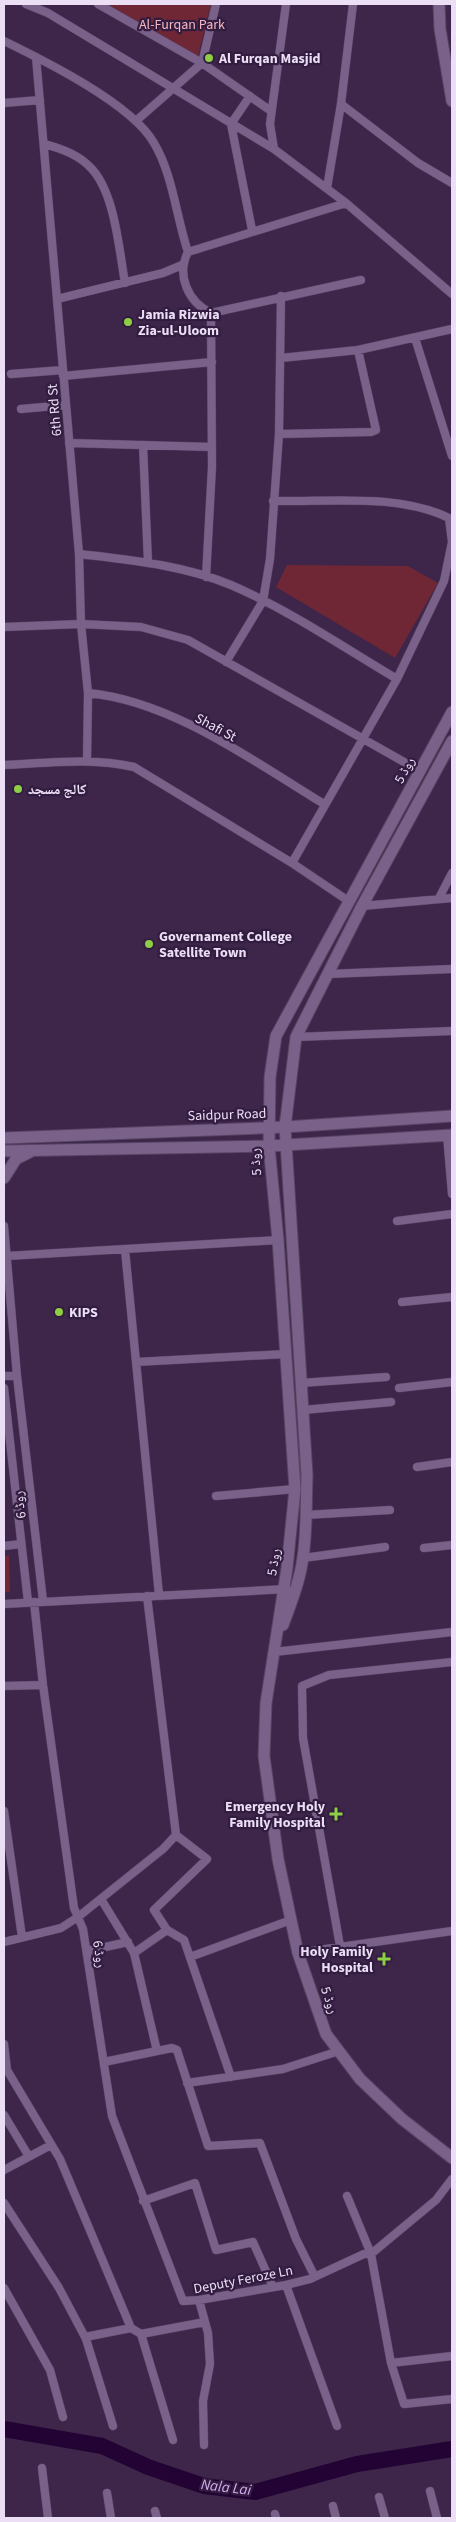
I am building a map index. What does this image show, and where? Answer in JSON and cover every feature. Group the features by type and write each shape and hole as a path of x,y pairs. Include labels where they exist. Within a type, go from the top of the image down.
{"main road":[{"path":"439,4 440,28 452,101"},
{"name":"روڈ 5","path":"451,716 276,1036 270,1076 268,1127 278,1240 295,1489 284,1590 266,1703 264,1756 278,1859 298,1953 326,2034 360,2078 402,2119 452,2158"},
{"name":"روڈ 5","path":"274,1652 296,1589 303,1558 306,1514 303,1410 286,1127 296,1037 362,906 452,741"},
{"name":"Saidpur Road","path":"8,1138 286,1127 452,1116"},
{"path":"4,1129 8,1138"},
{"path":"4,1151 269,1146 450,1135"},
{"path":"4,1178 16,1159 34,1151"}],"street":[{"path":"26,4 48,13 274,149 346,203 452,294"},
{"path":"98,4 202,63 272,111"},
{"path":"137,120 202,63 216,4"},
{"path":"274,149 270,124 286,4"},
{"path":"327,188 341,104 353,4"},
{"path":"4,41 36,57 137,120 154,143 167,173 188,252 182,265 190,295 199,307 212,313 281,296 360,280"},
{"name":"6th Rd St","path":"36,57 78,554 81,624 88,693 87,761"},
{"path":"250,96 231,124 252,230"},
{"path":"4,103 40,100"},
{"path":"341,104 418,163 452,183"},
{"path":"44,144 64,149 89,166 101,181 111,210 125,284"},
{"path":"188,252 252,230 346,203"},
{"path":"57,299 125,284 163,273 182,265"},
{"path":"226,662 263,601 270,559 279,434 281,296"},
{"path":"206,577 212,447 212,313"},
{"path":"281,358 358,350 452,329"},
{"path":"415,338 452,456"},
{"path":"279,434 372,432 376,430 358,350"},
{"path":"11,374 63,373 212,362"},
{"path":"21,409 66,405"},
{"path":"69,443 212,447"},
{"path":"143,445 148,562"},
{"path":"273,501 392,503 427,510 450,519 452,542 444,581 397,679 292,863"},
{"path":"78,554 148,562 230,585 263,601 397,679"},
{"path":"4,627 81,624 141,627 188,640 420,771"},
{"name":"Shafi St","path":"88,693 113,695 136,701 170,716 218,741 324,804"},
{"path":"4,765 87,761 111,762 134,767 292,863 350,902"},
{"path":"439,898 452,873"},
{"path":"362,906 452,898"},
{"path":"328,974 452,969"},
{"path":"296,1037 452,1031"},
{"path":"450,1135 452,1194"},
{"path":"397,1220 452,1214"},
{"name":"روڈ 6","path":"4,1226 17,1376 43,1601"},
{"path":"7,1256 278,1240"},
{"path":"125,1250 160,1595"},
{"path":"402,1302 452,1297"},
{"path":"136,1362 286,1354"},
{"path":"4,1376 17,1376"},
{"path":"301,1383 386,1377"},
{"path":"399,1388 452,1382"},
{"name":"روڈ 6","path":"4,1388 21,1544 43,1684 74,1908 83,1929 112,2116 143,2201 183,2301"},
{"path":"303,1410 392,1402"},
{"path":"417,1467 452,1462"},
{"path":"216,1496 295,1489"},
{"path":"306,1514 390,1510"},
{"path":"18,1516 33,1516"},
{"path":"4,1546 21,1544"},
{"path":"424,1548 452,1544"},
{"path":"303,1558 385,1547"},
{"path":"4,1604 296,1589"},
{"path":"148,1596 176,1835 208,1859 154,1910 167,1930 184,1940 231,2077"},
{"path":"274,1652 452,1632"},
{"path":"340,1946 303,1738 302,1686 329,1675 452,1662"},
{"path":"4,1686 43,1684"},
{"path":"4,1811 22,1937"},
{"path":"4,1942 61,1928 78,1917 164,1849 176,1835"},
{"path":"101,1898 134,1953 157,2051"},
{"path":"190,1957 291,1920"},
{"path":"134,1953 167,1930"},
{"path":"298,1953 452,1931"},
{"path":"87,1951 128,1942"},
{"path":"4,2044 7,2070 60,2159 131,2328 141,2334 205,2322"},
{"path":"104,2062 176,2048 208,2146 260,2144 296,2239 314,2275"},
{"path":"187,2083 284,2069 339,2051"},
{"path":"4,2115 28,2156"},
{"path":"4,2170 51,2145"},
{"name":"Deputy Feroze Ln","path":"183,2301 286,2285 310,2279 314,2275 364,2254 371,2254 436,2200 452,2179"},
{"path":"143,2201 195,2184 216,2250 254,2242 274,2287"},
{"path":"347,2196 371,2254 391,2363 404,2404 452,2399"},
{"path":"4,2203 59,2288 85,2337 113,2426"},
{"path":"286,2285 336,2426"},
{"path":"4,2288 50,2370 63,2417"},
{"path":"199,2300 205,2322 210,2364 203,2401 204,2445"},
{"path":"85,2337 131,2328"},
{"path":"141,2334 173,2440"},
{"path":"391,2363 452,2356"},
{"path":"42,2468 48,2518"},
{"path":"430,2491 437,2518"},
{"path":"107,2493 111,2518"},
{"path":"379,2497 384,2518"},
{"path":"333,2506 336,2518"}],"green space":[{"name":"Al-Furqan Park","path":"103,4 211,4 198,56"},
{"path":"287,565 408,566 438,583 395,658 276,587"},
{"path":"4,1556 9,1556 10,1592 4,1592"}],"waterway":[{"name":"Nala Lai","path":"4,2429 102,2446 148,2467 204,2486 255,2492 357,2464 452,2449"}],"place":[{"name":"Al Furqan Masjid","path":"209,58"},
{"name":"Jamia Rizwia Zia-ul-Uloom","path":"128,322"},
{"name":"کالج مسجد","path":"18,789"},
{"name":"Governament College Satellite Town","path":"149,944"},
{"name":"KIPS","path":"59,1312"},
{"name":"Emergency Holy Family Hospital","path":"336,1814"},
{"name":"Holy Family Hospital","path":"384,1959"}]}
